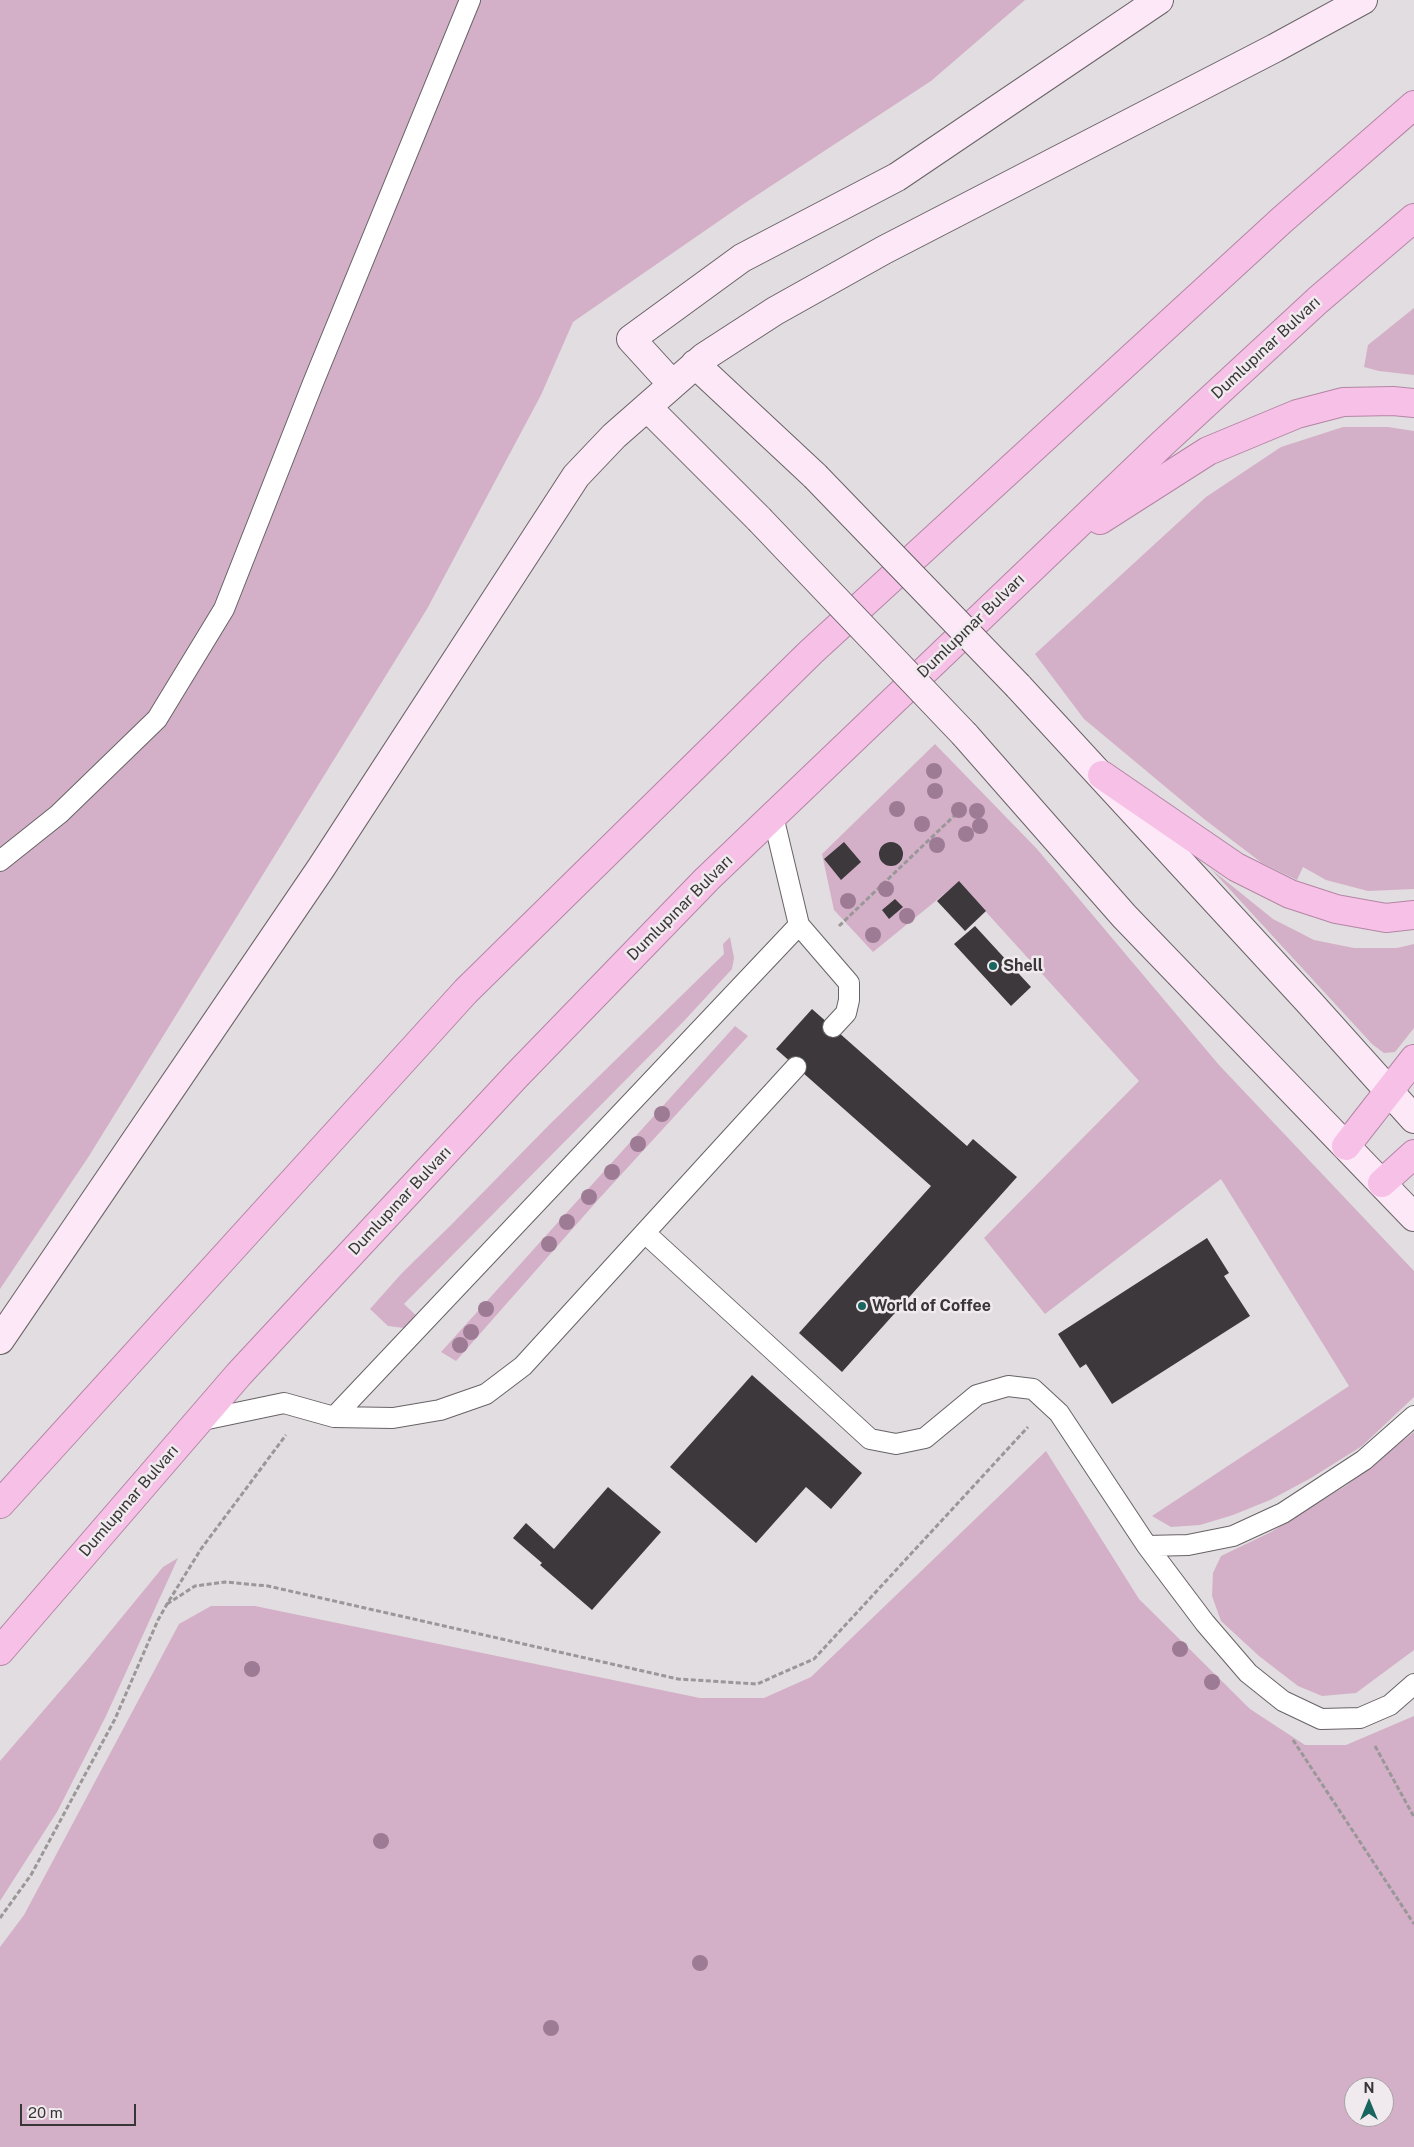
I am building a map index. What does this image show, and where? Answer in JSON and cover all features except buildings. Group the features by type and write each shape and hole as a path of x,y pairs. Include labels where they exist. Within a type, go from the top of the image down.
{"highway":[{"path":"0,1504 466,991 811,652 1269,232 1414,105"},
{"name":"Dumlupınar Bulvarı","path":"0,1651 246,1367 516,1076 707,879 1046,555 1318,300 1414,218"},
{"path":"1046,555 1208,451 1297,414 1343,402 1393,401 1414,403"},
{"path":"1102,775 1236,867 1290,894 1336,909 1386,918 1414,915"},
{"path":"1346,1146 1414,1059"},
{"path":"1382,1183 1414,1154"}],"main road":[{"path":"672,384 631,339 742,258 897,177 1159,0"},
{"path":"0,1340 315,876 576,476 614,436 704,356 775,312 884,250 1258,57 1363,0"},
{"path":"695,364 815,476 1018,686 1302,994 1414,1120"},
{"path":"647,407 759,519 965,735 1124,916 1414,1217"}],"lane":[{"path":"0,861 59,814 157,719 224,609 313,383 470,0"},
{"path":"773,816 799,925 850,983 850,1000 846,1013 833,1027"},
{"path":"334,1417 799,925"},
{"path":"198,1421 284,1403 334,1417 393,1418 440,1410 486,1394 523,1366 796,1067"},
{"path":"645,1233 870,1438 896,1444 925,1438 977,1395 1008,1386 1034,1389 1059,1413 1147,1546 1206,1622 1248,1673 1283,1701 1321,1719 1360,1718 1390,1705 1414,1684"},
{"path":"1147,1546 1188,1545 1233,1536 1283,1513 1364,1460 1414,1416"}],"path":[{"path":"818,946 955,815"},
{"path":"167,1604 194,1586 225,1582 268,1586 678,1679 757,1684 814,1659 1049,1404"},
{"path":"0,1918 31,1875 110,1728 167,1604 202,1548 306,1409"},
{"path":"1360,1718 1414,1817"},
{"path":"1291,1738 1414,1924"}],"shaded area":[{"path":"0,0 1025,0 931,81 745,203 573,322 541,395 427,609 89,1156 0,1289"},
{"path":"1414,308 1414,375 1379,371 1364,367 1368,345"},
{"path":"1343,427 1388,427 1414,431 1414,889 1368,891 1326,880 1303,867 1297,880 1262,863 1204,819 1084,719 1035,654 1206,497 1281,447"},
{"path":"935,744 1037,849 1219,1065 1414,1271 1414,1397 1362,1446 1311,1478 1270,1500 1233,1515 1200,1525 1171,1527 1152,1516 1349,1386 1221,1179 1045,1314 984,1238 1139,1081 959,882 873,952 834,910 822,854"},
{"path":"1211,869 1273,919 1314,940 1354,948 1397,948 1414,944 1414,1028 1395,1052 1384,1053 1372,1044"},
{"path":"730,937 734,958 732,969 683,1022 404,1304 421,1320 415,1325 404,1328 388,1326 370,1309 402,1273 549,1125 724,954 723,944"},
{"path":"735,1026 748,1036 597,1201 456,1361 441,1352"},
{"path":"1414,1432 1414,1650 1356,1693 1322,1696 1298,1686 1259,1656 1221,1621 1212,1596 1213,1573 1221,1556 1271,1532 1347,1485"},
{"path":"1046,1451 1139,1599 1250,1709 1305,1745 1346,1745 1414,1716 1414,2147 0,2147 0,1947 24,1915 179,1624 211,1606 255,1606 700,1698 764,1698 811,1677"},
{"path":"178,1558 106,1716 57,1812 0,1901 0,1761 86,1661 163,1567"}],"place":[{"name":"Shell","path":"993,966"},
{"name":"World of Coffee","path":"862,1306"}]}
